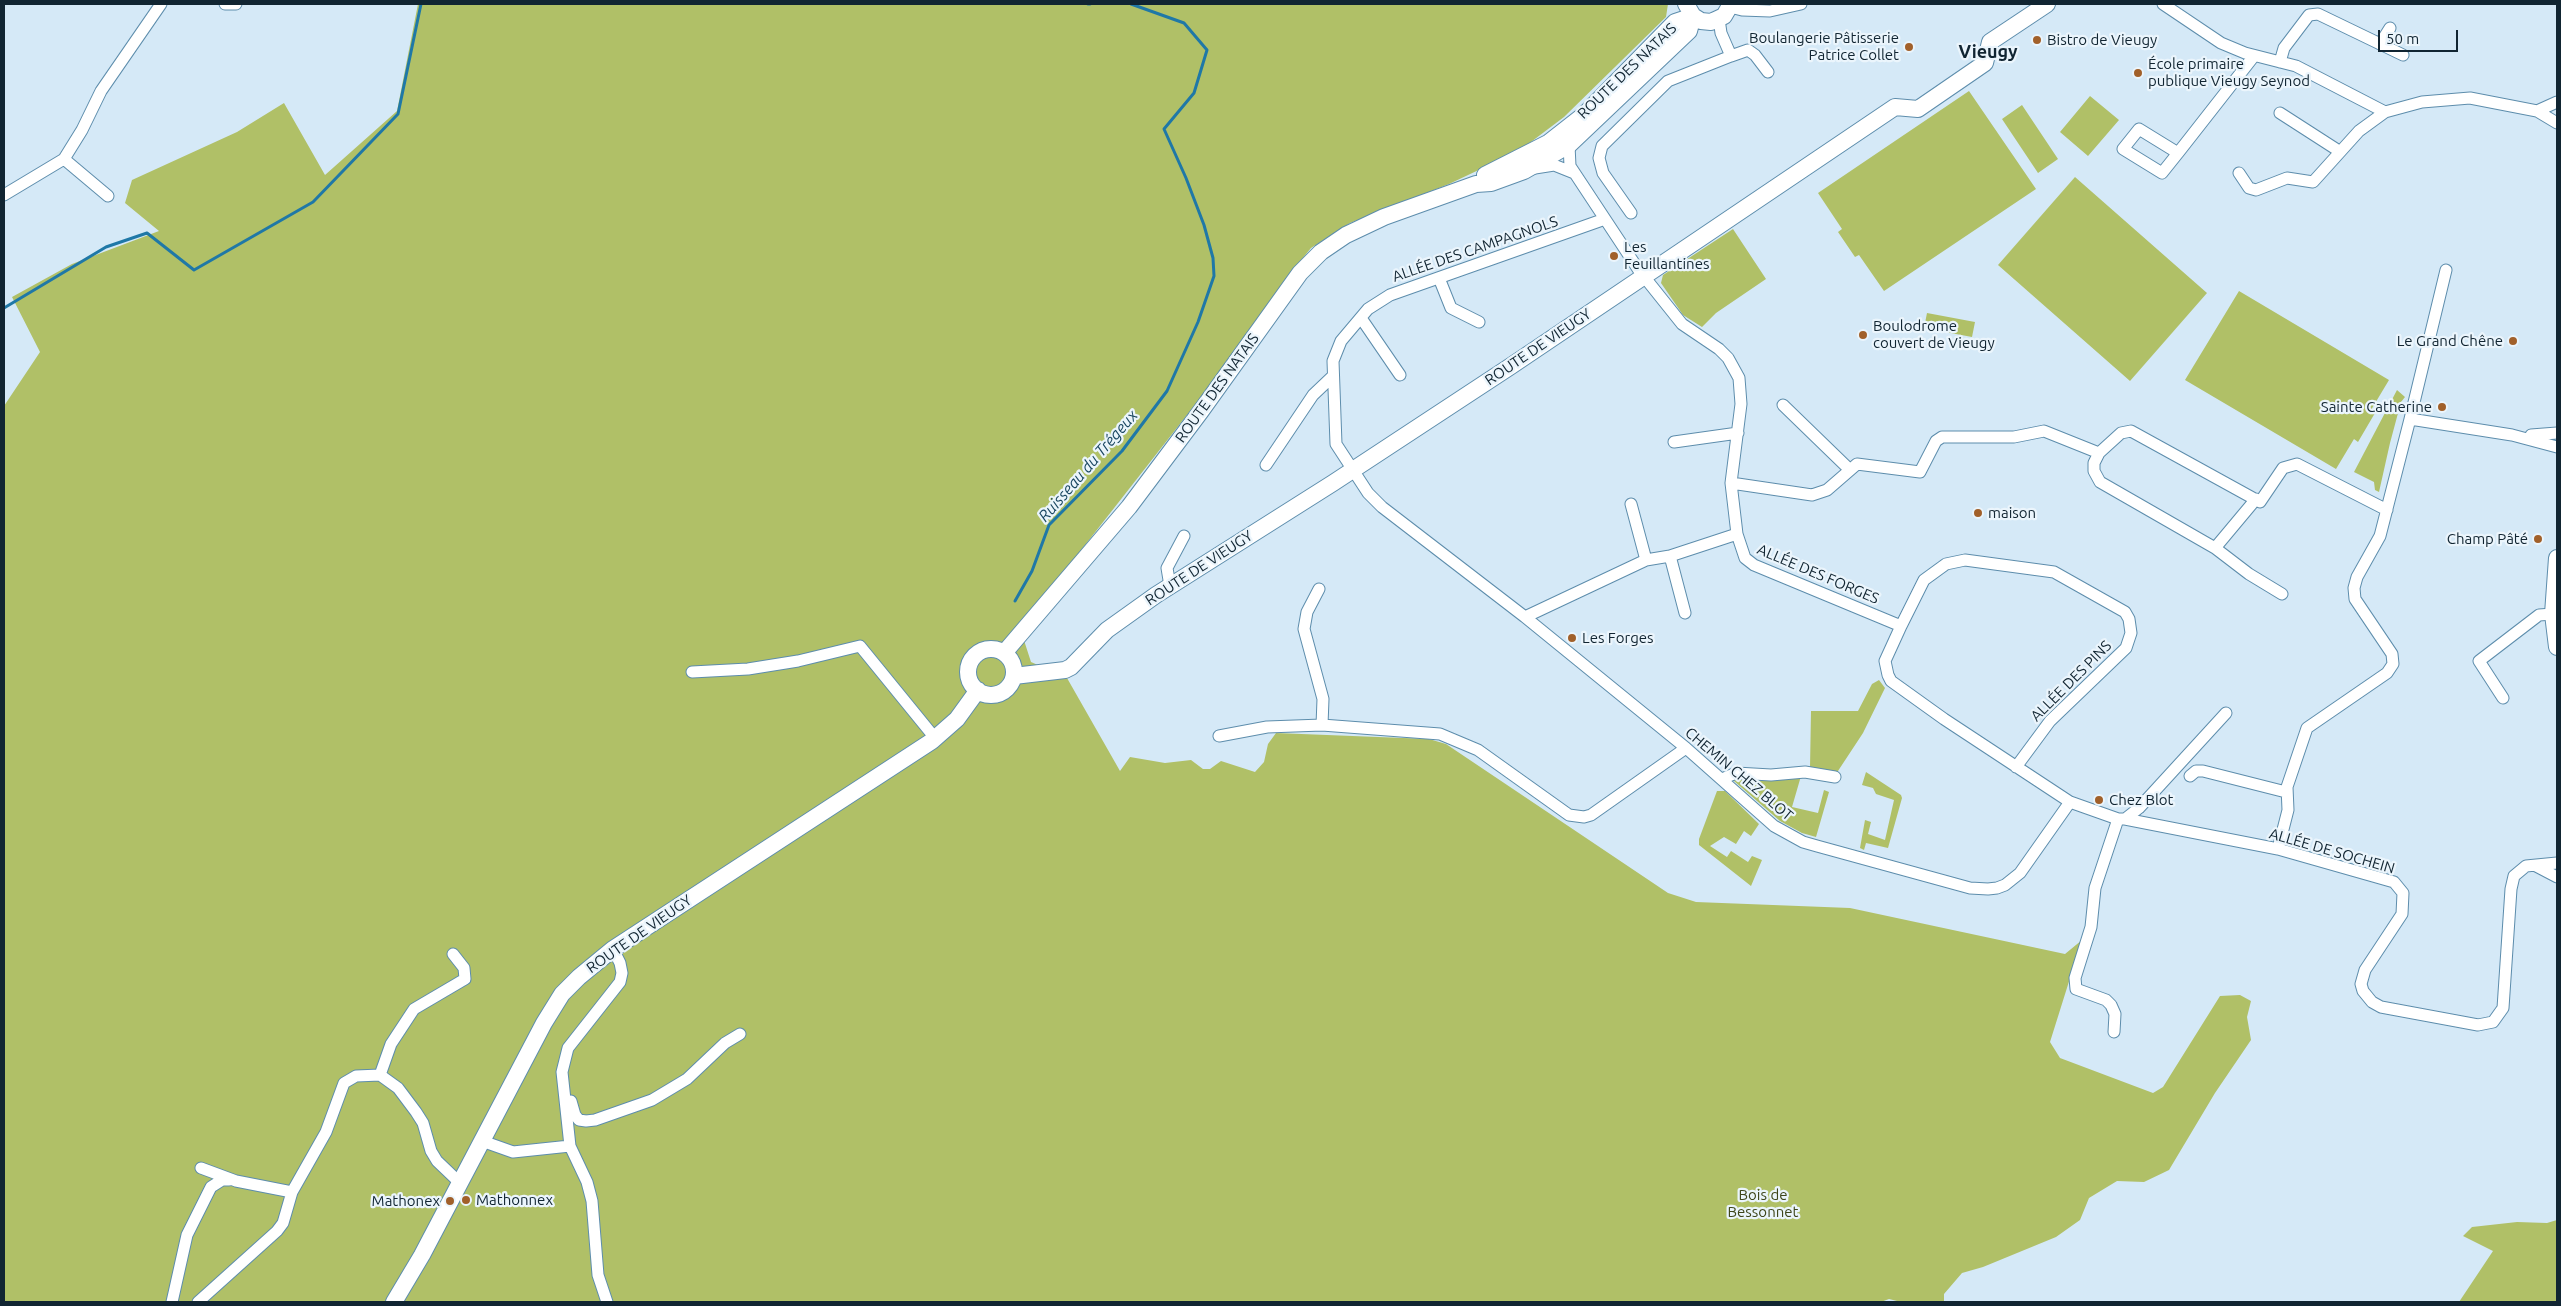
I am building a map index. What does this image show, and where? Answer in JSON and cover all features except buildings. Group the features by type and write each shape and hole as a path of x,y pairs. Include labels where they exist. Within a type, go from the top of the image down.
{"street":[{"path":"4,195 64,159 82,130 100,91 161,4"},
{"path":"225,4 236,4"},
{"path":"1690,10 1701,21 1727,10 1770,11 1801,4"},
{"name":"ROUTE DE VIEUGY","path":"1014,676 1065,670 1107,630 1170,586 1352,470 1645,276 1895,107 1918,109 1926,104 1984,63 1990,42 2047,4"},
{"path":"2163,4 2221,43 2254,56 2296,66 2385,112"},
{"name":"ROUTE DES NATAIS","path":"1476,184 1486,175 1548,143 1585,114 1675,22 1690,10"},
{"name":"ROUTE DES NATAIS","path":"1004,653 1129,507 1202,411 1300,273 1321,252 1346,234 1384,217 1476,184 1491,183 1524,171 1569,145 1689,31 1690,10"},
{"path":"1727,10 1721,33 1731,56"},
{"path":"2280,62 2284,48 2309,15 2318,14 2330,18 2403,55"},
{"path":"2380,44 2390,28"},
{"path":"1631,213 1603,173 1599,158 1602,146 1668,81 1748,50 1755,55 1768,72"},
{"path":"2178,153 2139,129 2123,149 2162,173 2178,153 2254,56"},
{"path":"2238,173 2249,188 2256,190 2287,178 2313,182 2339,150 2359,131 2385,112 2422,102 2470,98 2537,112 2557,123"},
{"path":"2537,112 2557,102"},
{"path":"2280,113 2339,150"},
{"path":"1569,145 1585,114"},
{"name":"ALLÉE DES FORGES","path":"1569,145 1570,166 1645,276 1682,324 1719,349 1734,368 1741,390 1738,432 1731,483 1737,534 1742,553 1754,565 1901,626"},
{"path":"64,159 108,196"},
{"path":"1524,171 1554,165 1574,172"},
{"name":"ALLÉE DES CAMPAGNOLS","path":"1352,470 1334,438 1333,361 1338,348 1361,318 1379,301 1605,219"},
{"path":"2278,849 2288,810 2286,792 2308,726 2386,673 2393,664 2392,654 2355,599 2354,588 2357,577 2380,536 2446,270"},
{"path":"1439,278 1451,308 1478,322"},
{"path":"1361,318 1400,375"},
{"path":"1266,465 1312,395 1333,376"},
{"path":"1783,405 1849,470"},
{"path":"2410,419 2512,435 2557,447"},
{"path":"1731,483 1812,495 1827,490 1857,464 1920,472 1936,441 1947,436 2014,437 2044,431 2099,453"},
{"path":"2282,594 2249,574 2215,548 2100,482 2094,471 2094,464 2099,453 2121,433 2131,431 2260,502 2284,468 2297,464 2387,510"},
{"path":"1674,442 1738,432"},
{"path":"2512,435 2557,432"},
{"name":"CHEMIN CHEZ BLOT","path":"1352,470 1368,493 1382,507 1525,616 1686,748 1774,826 1803,842 1970,888 1988,890 2005,885 2020,873 2070,802"},
{"path":"2215,548 2256,499"},
{"path":"1631,504 1646,560"},
{"path":"1525,616 1646,560 1670,556 1737,534"},
{"path":"1170,586 1167,568 1184,536"},
{"path":"1670,556 1684,613"},
{"path":"2557,558 2553,614 2557,646"},
{"name":"ALLÉE DES PINS","path":"1901,626 1924,580 1946,564 1965,560 2054,572 2070,579 2125,612 2129,619 2131,633 2126,648 2050,721 2016,767"},
{"path":"1319,589 1307,612 1304,629 1323,699 1322,725"},
{"path":"2504,698 2479,660 2539,615 2553,614"},
{"path":"1901,626 1885,661 1888,675 1892,681 1944,719 2070,802 2121,819"},
{"path":"692,672 757,668 798,661 860,646 935,738"},
{"path":"987,650 1004,653 1013,665 1014,676 1007,689 991,695 978,690 969,676 972,660 978,653 987,650"},
{"name":"ROUTE DE VIEUGY","path":"394,1302 460,1183 544,1023 562,994 579,977 613,950 935,738 957,719 978,690"},
{"path":"2114,1032 2115,1014 2111,1005 2106,1000 2076,989 2074,978 2091,927 2095,888 2121,819 2139,808 2226,714"},
{"path":"1219,736 1267,727 1322,725 1440,734 1478,750 1569,815 1584,817 1591,815 1686,748"},
{"path":"2190,776 2196,771 2236,773 2286,792"},
{"path":"1722,779 1736,773 1771,775 1805,772 1835,777"},
{"name":"ALLÉE DE SOCHEIN","path":"2121,819 2278,849 2394,882 2400,888 2404,899 2402,914 2362,977 2363,991 2372,1002 2382,1007 2478,1025 2493,1022 2504,1008 2511,882 2520,869 2557,863"},
{"path":"2536,866 2557,877"},
{"path":"607,1302 598,1275 592,1201 587,1182 570,1146 562,1072 568,1048 620,982 622,973 620,963 613,950"},
{"path":"380,1075 391,1044 414,1009 465,980 464,968 453,954"},
{"path":"564,1060 575,1115 580,1120 595,1120 652,1100 687,1079 725,1043 740,1034"},
{"path":"198,1302 277,1232 283,1223 292,1192 326,1132 344,1083 356,1076 380,1075 398,1088 423,1123 431,1151 437,1161 460,1183"},
{"path":"482,1141 513,1152 570,1146"},
{"path":"200,1168 236,1180 292,1192"},
{"path":"172,1302 187,1235 212,1187 222,1180 236,1180"}],"green space":[{"name":"Bois de Bessonnet","path":"418,4 1668,4 1666,17 1564,117 1519,151 1449,184 1350,223 1311,248 1284,281 1216,378 1020,628 1031,662 1067,678 1120,771 1130,757 1165,763 1191,760 1203,769 1210,769 1221,761 1255,772 1264,762 1268,744 1276,733 1429,739 1446,744 1668,893 1696,902 1850,908 2065,954 2082,940 2050,1042 2060,1058 2153,1093 2163,1087 2220,996 2240,995 2251,1001 2247,1017 2251,1040 2215,1093 2169,1170 2144,1182 2117,1181 2089,1198 2080,1220 2056,1237 1983,1267 1962,1273 1944,1294 1944,1302 1901,1302 1889,1299 1881,1302 4,1302 4,406 40,352 12,297 72,264 159,231 125,203 132,180 237,132 284,103 325,175 397,111"},
{"path":"1969,91 2036,189 1884,291 1859,255 1855,257 1838,232 1842,229 1818,193"},
{"path":"2090,96 2119,120 2088,156 2060,132"},
{"path":"2022,105 2058,159 2038,173 2002,119"},
{"path":"2075,177 2207,293 2130,381 1998,265"},
{"path":"1733,229 1766,279 1716,313 1702,327 1683,315 1661,283 1663,275"},
{"path":"2239,291 2389,380 2371,410 2375,413 2358,442 2354,439 2336,469 2185,380"},
{"path":"1927,313 1975,322 1972,337 1924,328"},
{"path":"2397,390 2405,397 2401,402 2379,492 2375,490 2374,482 2354,472"},
{"path":"1879,680 1885,688 1863,733 1836,774 1810,768 1811,711 1858,711 1872,684"},
{"path":"1866,772 1901,795 1902,798 1888,848 1866,843 1864,850 1860,848 1865,820 1871,822 1868,834 1885,840 1894,800 1876,794 1873,788 1862,785"},
{"path":"1801,776 1792,807 1818,813 1824,790 1829,792 1816,837 1802,833 1780,821 1734,781 1734,778"},
{"path":"1717,791 1725,791 1759,824 1751,836 1744,831 1736,844 1724,837 1710,846 1727,857 1731,851 1748,862 1752,856 1762,860 1751,886 1699,845 1699,839"},
{"path":"2557,1220 2557,1302 2459,1302 2493,1251 2463,1236 2472,1227 2517,1222 2547,1223"}],"waterway":[{"path":"4,308 106,247 147,233 194,270 313,202 398,114 421,4"},
{"name":"Ruisseau du Trégeux","path":"1015,601 1032,571 1049,525 1122,451 1167,391 1198,322 1214,276 1213,258 1204,225 1164,129 1194,93 1207,50 1184,23 1131,4"}],"place":[{"name":"Bistro de Vieugy","path":"2037,40"},
{"name":"Boulangerie Pâtisserie Patrice Collet","path":"1909,47"},
{"name":"École primaire publique Vieugy Seynod","path":"2138,73"},
{"name":"Les Feuillantines","path":"1614,256"},
{"name":"Boulodrome couvert de Vieugy","path":"1863,335"},
{"name":"Le Grand Chêne","path":"2513,341"},
{"name":"Sainte Catherine","path":"2442,407"},
{"name":"maison","path":"1978,513"},
{"name":"Champ Pâté","path":"2538,539"},
{"name":"Les Forges","path":"1572,638"},
{"name":"Chez Blot","path":"2099,800"},
{"name":"Mathonnex","path":"466,1200"},
{"name":"Mathonex","path":"450,1201"}],"district":[{"name":"Vieugy","path":"1988,52"}]}
